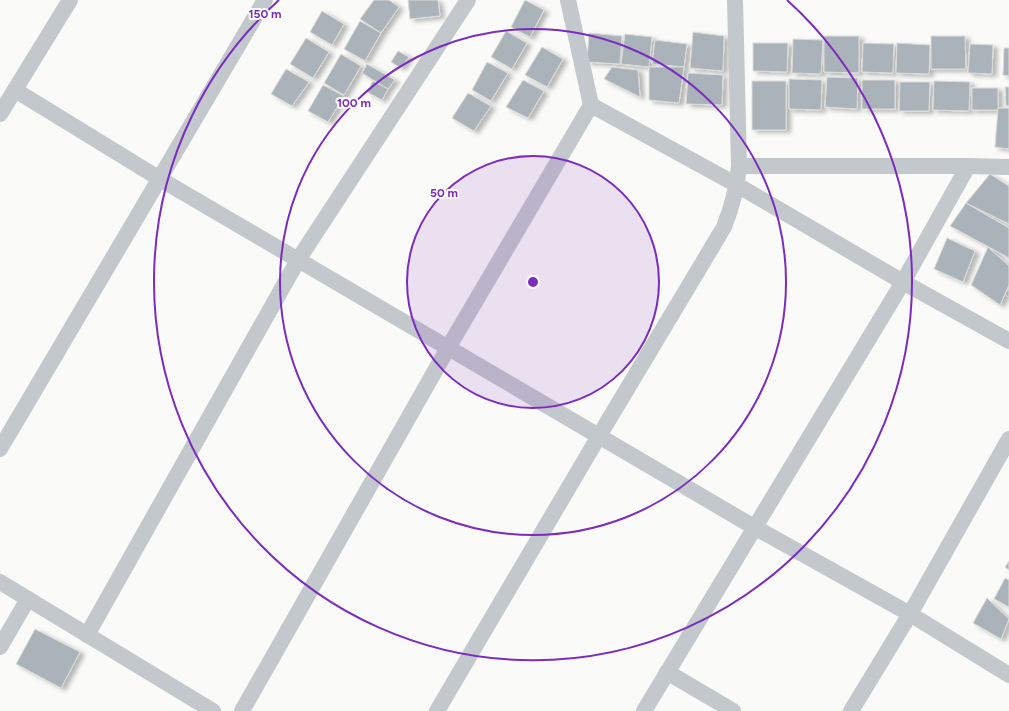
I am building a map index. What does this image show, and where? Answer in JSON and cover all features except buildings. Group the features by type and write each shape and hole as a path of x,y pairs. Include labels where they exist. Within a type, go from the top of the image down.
{"street":[{"path":"0,114 70,0"},
{"path":"0,449 265,0"},
{"path":"87,635 298,260 468,0"},
{"path":"242,711 448,348 591,105 568,0"},
{"path":"437,711 724,227 732,206 737,185 739,166 736,0"},
{"path":"15,90 160,179 754,527 910,614 1009,675"},
{"path":"591,105 737,185 903,282 1009,341"},
{"path":"739,166 1009,167"},
{"path":"644,711 903,282 968,166"},
{"path":"851,711 910,614 1009,439"},
{"path":"0,582 213,711"},
{"path":"0,647 28,599"},
{"path":"667,672 733,711"}]}
